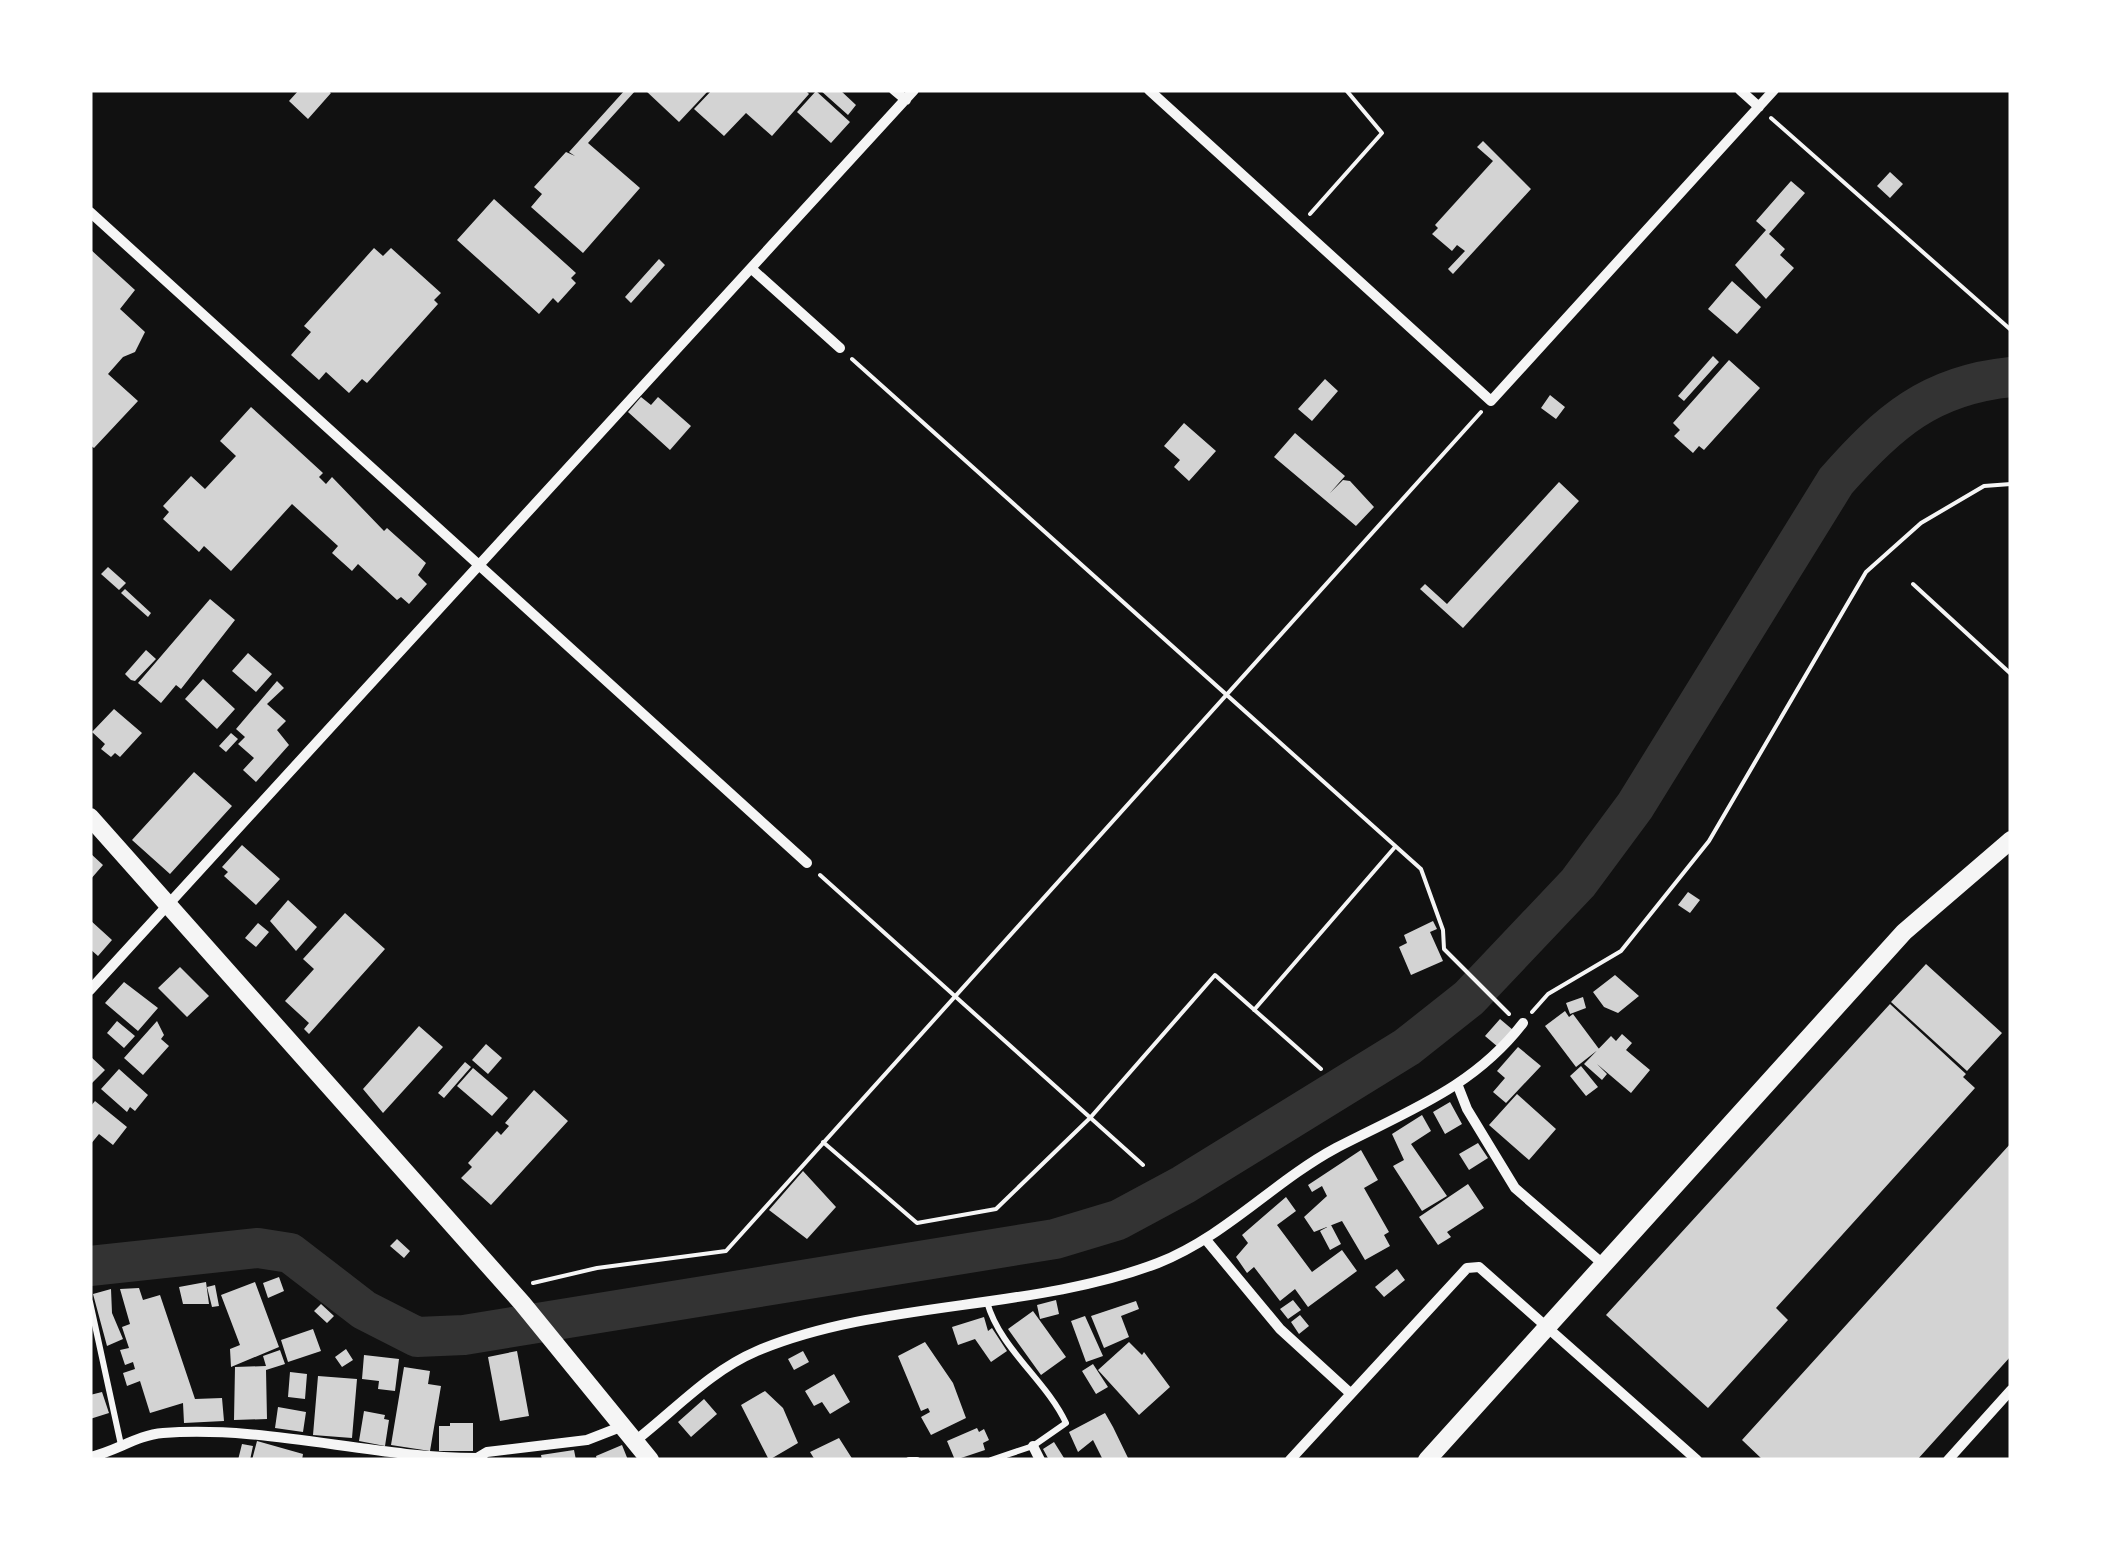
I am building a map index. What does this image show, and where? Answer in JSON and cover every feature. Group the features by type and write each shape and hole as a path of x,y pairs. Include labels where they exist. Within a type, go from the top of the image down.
{"street":[{"path":"894,90 906,100"},
{"path":"90,990 914,90"},
{"path":"1149,90 1491,401 1774,90"},
{"path":"1740,90 1759,107"},
{"path":"90,212 807,863"},
{"path":"752,270 840,348"},
{"path":"90,817 518,1298 650,1460"},
{"path":"1427,1460 1904,932 2011,840"},
{"path":"90,1457 156,1433 234,1430 346,1454 477,1459 487,1452 629,1433 754,1352 812,1333 1124,1273 1207,1241 1330,1151 1458,1086 1497,1056 1523,1023"},
{"path":"1458,1086 1467,1109 1516,1188 1602,1264"},
{"path":"1207,1241 1280,1329 1350,1393"},
{"path":"1290,1460 1467,1268 1480,1267 1697,1460"},
{"path":"1948,1460 2011,1390"},
{"path":"1033,1446 1040,1460"}],"lane":[{"path":"90,1302 121,1446"},
{"path":"987,1302 1002,1333 1056,1403 1066,1424 1033,1446 991,1460"},
{"path":"909,1460 917,1460"}],"path":[{"path":"1298,226 1382,133 1346,90"},
{"path":"1759,107 2011,330"},
{"path":"840,348 1420,869 1443,930 1444,949 1502,1010"},
{"path":"518,1298 526,1284 597,1268 720,1255 1491,401"},
{"path":"1523,1023 1548,994 1621,951 1709,841 1866,572 1921,522 1984,486 2011,484"},
{"path":"1913,584 2011,674"},
{"path":"1254,1010 1396,846"},
{"path":"807,863 1144,1166"},
{"path":"823,1142 918,1223 996,1209 1090,1118 1215,975 1322,1069"}],"building":[{"path":"299,90 331,93 308,119 289,101"},
{"path":"625,90 636,90 588,143 640,188 583,253 531,207 542,194 534,187 566,152 575,156 569,152"},
{"path":"645,90 709,90 679,122"},
{"path":"712,90 805,90 809,94 772,136 746,113 724,136 694,109"},
{"path":"820,90 840,90 856,105 848,115"},
{"path":"816,91 850,122 831,143 797,112"},
{"path":"1483,141 1531,189 1453,274 1448,269 1465,251 1457,245 1452,251 1432,234 1438,228 1435,225 1493,161 1477,147"},
{"path":"1890,172 1903,184 1890,198 1877,186"},
{"path":"1791,181 1805,193 1769,234 1785,249 1780,255 1794,268 1766,299 1735,265 1766,230 1756,221"},
{"path":"494,199 576,273 571,278 576,283 558,303 553,298 539,314 457,240"},
{"path":"374,248 383,256 391,248 441,293 434,300 438,304 367,383 362,379 349,393 326,372 319,380 291,355 311,332 304,326"},
{"path":"90,249 135,290 120,309 145,332 135,352 123,357 108,374 138,401 94,448 90,445"},
{"path":"659,259 665,265 631,303 625,297"},
{"path":"1732,281 1761,307 1737,334 1708,309"},
{"path":"1713,356 1719,362 1684,401 1678,396"},
{"path":"1729,360 1760,388 1704,450 1699,446 1693,453 1674,436 1680,430 1673,423"},
{"path":"1325,379 1338,391 1312,421 1298,409"},
{"path":"1550,395 1565,407 1556,419 1541,408"},
{"path":"641,397 651,405 658,397 691,426 670,450 628,412"},
{"path":"251,407 323,473 319,477 326,484 332,477 384,531 387,528 426,563 418,575 427,584 409,604 401,597 397,600 358,564 352,571 332,553 338,546 292,504 231,571 204,546 199,552 163,519 169,512 163,506 191,476 205,489 236,456 220,441"},
{"path":"1184,423 1216,451 1189,481 1174,467 1180,460 1164,446"},
{"path":"1295,433 1345,476 1330,493 1343,480 1350,481 1374,507 1356,526 1274,457"},
{"path":"1559,482 1579,501 1463,628 1420,589 1425,584 1447,604"},
{"path":"108,567 126,583 119,590 101,574"},
{"path":"125,589 151,613 148,617 121,593"},
{"path":"210,599 235,620 181,689 176,685 161,703 138,683"},
{"path":"146,650 156,659 135,681 131,680 125,674"},
{"path":"248,653 272,674 256,692 232,671"},
{"path":"203,679 235,709 217,729 185,699"},
{"path":"277,681 284,688 267,704 286,721 277,730 289,745 256,782 243,770 254,758 238,744 245,737 236,729"},
{"path":"114,709 142,733 120,757 115,753 111,757 101,749 105,744 92,732"},
{"path":"231,733 238,739 226,752 219,746"},
{"path":"194,772 232,806 170,874 132,840"},
{"path":"242,845 280,879 256,905 224,876 228,872 222,867"},
{"path":"90,853 103,865 90,880"},
{"path":"1688,892 1700,900 1690,913 1678,905"},
{"path":"288,900 317,927 296,951 270,921"},
{"path":"345,913 385,949 309,1034 304,1029 309,1023 285,1001 314,969 303,959"},
{"path":"90,920 112,940 98,956 90,949"},
{"path":"1433,921 1437,929 1430,932 1443,961 1411,975 1399,947 1407,943 1404,935"},
{"path":"258,923 269,932 256,947 245,938"},
{"path":"1926,964 2002,1033 1967,1071 1891,1002"},
{"path":"180,967 209,996 187,1017 158,988"},
{"path":"1615,975 1639,996 1618,1013 1604,1007 1593,992"},
{"path":"124,982 158,1008 138,1031 105,1003"},
{"path":"1583,997 1586,1008 1570,1014 1566,1003"},
{"path":"1890,1004 1966,1074 1963,1077 1975,1088 1776,1308 1788,1320 1708,1408 1606,1315"},
{"path":"1565,1011 1569,1017 1573,1014 1599,1049 1576,1067 1545,1026"},
{"path":"1500,1019 1513,1030 1498,1047 1485,1036"},
{"path":"117,1021 135,1036 124,1048 107,1033"},
{"path":"157,1021 164,1035 161,1039 169,1046 143,1075 124,1058"},
{"path":"419,1026 443,1047 383,1113 363,1089"},
{"path":"1622,1034 1632,1043 1626,1050 1650,1070 1631,1093 1597,1064 1607,1074 1602,1080 1584,1064 1611,1036 1616,1041"},
{"path":"486,1044 502,1058 488,1074 472,1060"},
{"path":"1518,1047 1541,1066 1506,1103 1493,1092 1505,1078 1497,1071"},
{"path":"90,1056 105,1070 90,1085"},
{"path":"465,1062 471,1067 444,1098 438,1093"},
{"path":"1581,1066 1598,1087 1586,1096 1570,1076"},
{"path":"473,1068 508,1098 492,1116 457,1086"},
{"path":"119,1069 148,1095 135,1111 130,1107 127,1112 101,1089"},
{"path":"534,1090 568,1121 491,1205 461,1178 472,1167 468,1163 497,1131 501,1135 509,1126 505,1123"},
{"path":"1517,1094 1556,1129 1529,1160 1489,1125"},
{"path":"95,1101 127,1127 113,1145 99,1134 90,1145 90,1107"},
{"path":"1450,1102 1462,1124 1445,1134 1433,1112"},
{"path":"1422,1115 1431,1131 1411,1144 1447,1196 1422,1211 1393,1166 1404,1160 1392,1134"},
{"path":"1478,1143 1488,1158 1469,1170 1459,1154"},
{"path":"2011,1143 2011,1356 1917,1460 1763,1460 1742,1440"},
{"path":"1361,1150 1378,1180 1364,1188 1389,1232 1384,1235 1390,1246 1365,1260 1342,1221 1314,1232 1304,1217 1327,1196 1322,1186 1312,1192 1308,1185"},
{"path":"803,1171 836,1207 807,1239 769,1210"},
{"path":"1468,1184 1484,1208 1447,1232 1451,1237 1438,1245 1419,1217"},
{"path":"1286,1197 1296,1211 1277,1225 1312,1272 1342,1250 1357,1271 1308,1307 1295,1289 1280,1301 1254,1267 1247,1273 1236,1257 1248,1243 1242,1235"},
{"path":"1331,1225 1341,1244 1330,1250 1320,1231"},
{"path":"397,1239 410,1251 404,1258 390,1246"},
{"path":"1397,1269 1405,1280 1384,1297 1375,1287"},
{"path":"279,1277 284,1291 268,1298 263,1283"},
{"path":"206,1282 209,1304 183,1304 179,1287"},
{"path":"255,1282 279,1347 231,1367 230,1349 240,1345 221,1295"},
{"path":"215,1285 219,1306 212,1307 207,1287"},
{"path":"139,1288 143,1300 160,1295 195,1399 222,1398 224,1421 184,1423 183,1403 150,1413 140,1381 127,1386 123,1373 135,1369 133,1362 125,1365 120,1350 129,1348 122,1327 130,1324 120,1289"},
{"path":"111,1289 112,1313 123,1339 107,1346 93,1294"},
{"path":"1056,1300 1059,1314 1040,1319 1037,1305"},
{"path":"1293,1300 1301,1310 1288,1319 1280,1309"},
{"path":"1136,1301 1139,1309 1121,1316 1129,1337 1104,1348 1091,1316"},
{"path":"321,1304 334,1316 327,1323 314,1311"},
{"path":"1033,1311 1066,1357 1041,1375 1008,1329"},
{"path":"1300,1315 1309,1326 1299,1334 1291,1322"},
{"path":"1085,1316 1103,1356 1086,1362 1071,1321"},
{"path":"984,1317 988,1331 992,1328 1007,1351 991,1362 975,1339 958,1345 952,1327"},
{"path":"313,1329 321,1351 288,1362 281,1340"},
{"path":"925,1342 953,1383 966,1418 931,1435 921,1417 930,1412 928,1408 921,1411 898,1356"},
{"path":"1129,1342 1142,1355 1144,1352 1170,1387 1139,1415 1098,1370"},
{"path":"346,1349 353,1360 342,1367 335,1357"},
{"path":"280,1350 285,1364 266,1370 267,1419 234,1420 235,1367 266,1366 263,1356"},
{"path":"517,1351 529,1416 500,1421 488,1357"},
{"path":"803,1351 809,1362 794,1370 788,1359"},
{"path":"364,1355 399,1359 395,1391 378,1389 379,1381 362,1379"},
{"path":"1093,1364 1108,1387 1096,1394 1082,1371"},
{"path":"404,1367 430,1371 428,1384 441,1386 430,1451 391,1445"},
{"path":"290,1372 307,1374 305,1399 288,1397"},
{"path":"834,1374 850,1402 830,1414 822,1402 814,1406 805,1391"},
{"path":"318,1376 357,1379 352,1438 313,1435"},
{"path":"765,1391 783,1408 798,1443 769,1460 741,1405"},
{"path":"102,1392 109,1413 90,1419 90,1395"},
{"path":"704,1399 717,1414 691,1437 678,1422"},
{"path":"278,1407 306,1412 303,1432 275,1428"},
{"path":"364,1411 385,1415 384,1419 389,1420 385,1446 359,1441"},
{"path":"1105,1413 1129,1460 1103,1460 1093,1440 1078,1452 1069,1432"},
{"path":"473,1423 473,1451 439,1451 439,1426"},
{"path":"977,1428 979,1432 984,1429 989,1440 983,1443 985,1450 955,1460 947,1441"},
{"path":"839,1438 853,1460 815,1460 810,1452"},
{"path":"257,1441 303,1454 302,1460 252,1460"},
{"path":"1054,1442 1064,1458 1061,1460 1049,1460 1043,1449"},
{"path":"242,1444 253,1446 250,1460 238,1460"},
{"path":"622,1445 628,1460 597,1460 596,1456"},
{"path":"574,1450 576,1460 542,1460 541,1455"}],"waterway":[{"path":"90,1266 258,1248 290,1253 364,1310 417,1337 464,1335 1055,1239 1118,1220 1183,1185 1407,1047 1469,998 1578,883 1635,806 1836,481 1874,441 1913,410 1957,388 2011,377"}]}
